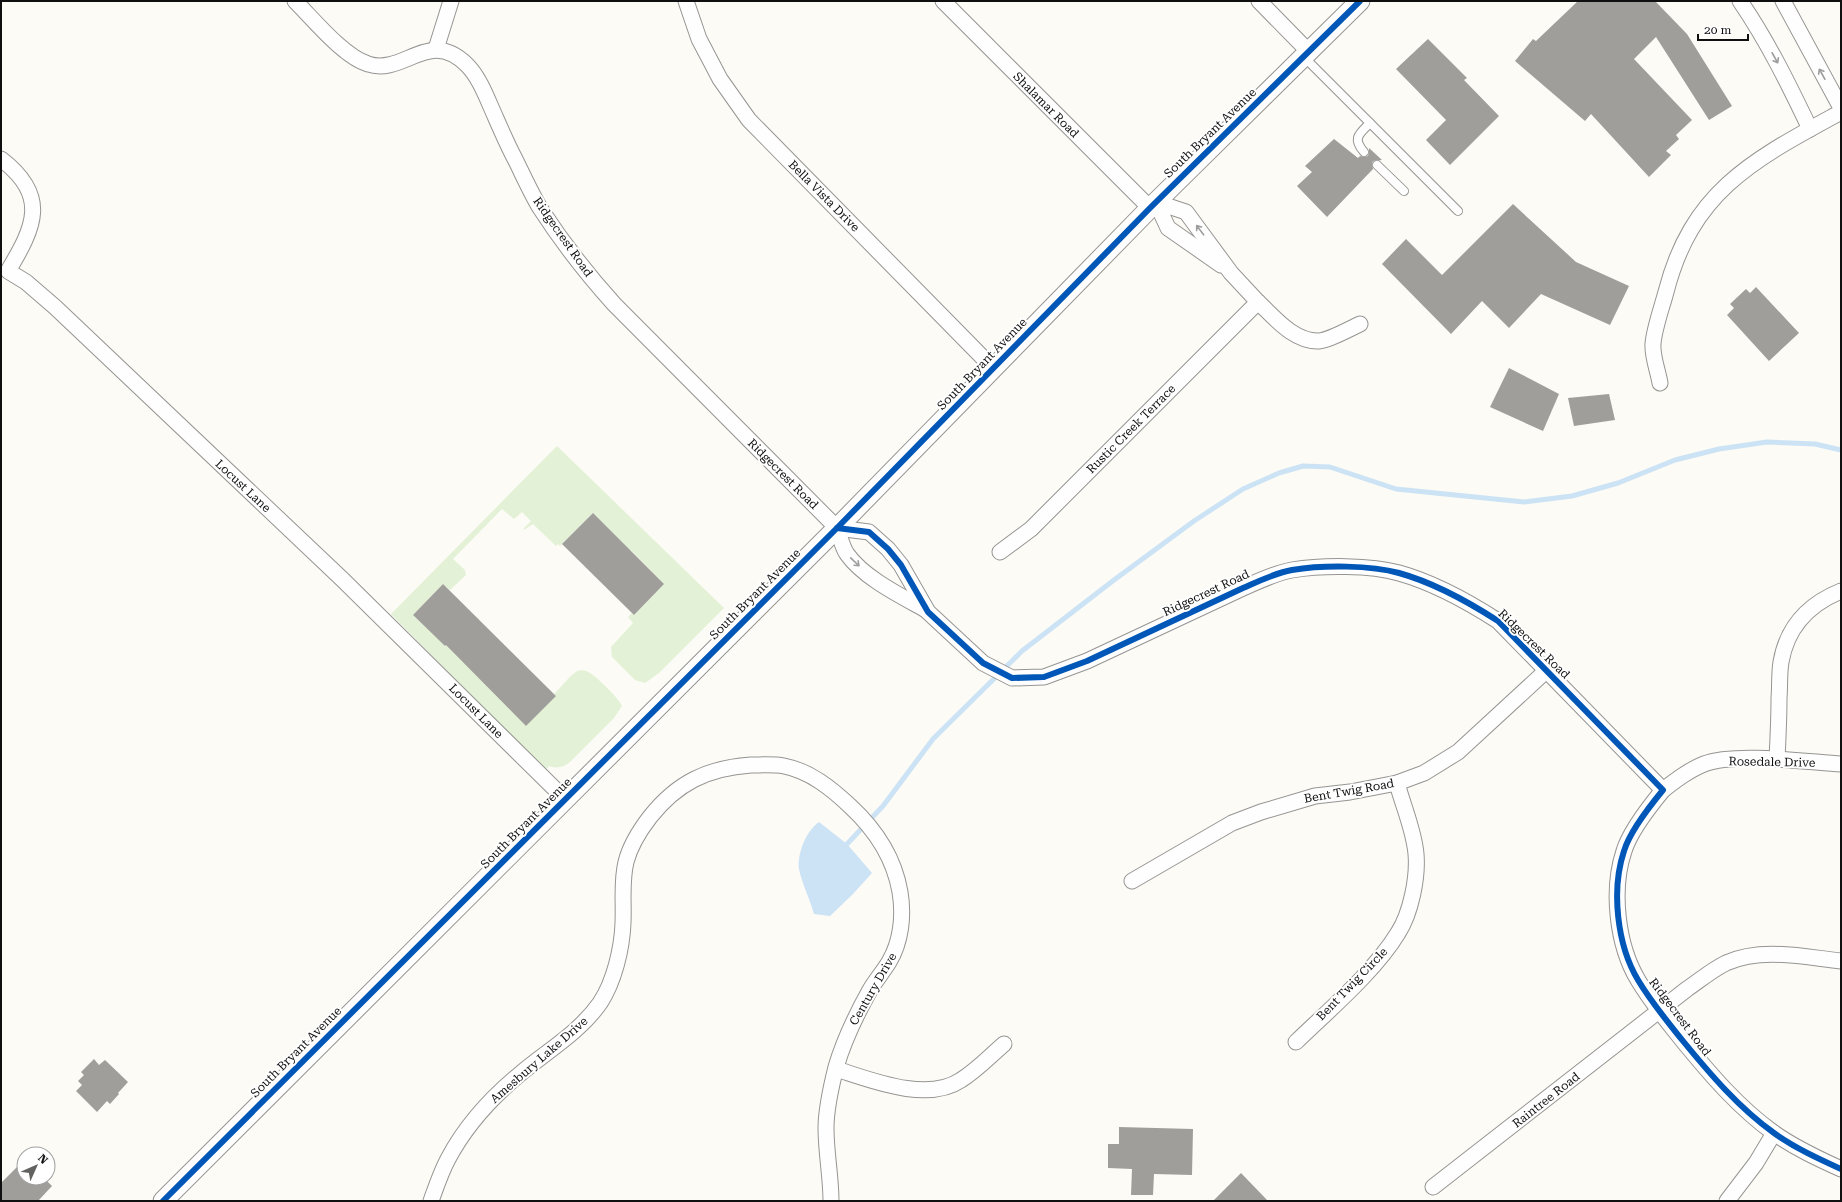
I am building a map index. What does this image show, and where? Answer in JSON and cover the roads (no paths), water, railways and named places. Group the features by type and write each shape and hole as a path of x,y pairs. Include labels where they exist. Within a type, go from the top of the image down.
{"street":[{"path":"295,1 352,55 368,64 382,65 395,63 436,49 451,1"},
{"name":"Bella Vista Drive","path":"686,1 699,38 720,79 749,120 993,368"},
{"name":"Shalamar Road","path":"944,1 1153,205"},
{"path":"1259,1 1307,54"},
{"name":"South Bryant Avenue","path":"163,1201 837,528 1153,205 1360,1"},
{"path":"1740,1 1758,28 1783,71 1810,129"},
{"path":"1784,1 1841,108"},
{"name":"Ridgecrest Road","path":"436,49 454,54 468,65 482,87 508,146 540,207 566,245 596,284 614,304 837,528 847,554 883,586 928,612 982,663 1012,678 1044,677 1087,661 1264,578 1292,570 1314,568 1338,567 1398,573 1442,588 1472,604 1498,621 1663,790 1646,811 1624,850 1618,876 1617,912 1622,942 1637,979 1659,1012 1707,1072 1730,1095 1774,1133 1811,1155 1841,1169"},
{"path":"1660,383 1653,345 1673,265 1694,224 1708,205 1736,176 1783,144 1841,112"},
{"name":"Locust Lane","path":"1,159 22,178 31,193 33,213 30,227 4,276 26,282 55,307 342,579 565,800"},
{"path":"1153,205 1168,228 1231,273"},
{"path":"1153,205 1186,212 1231,273 1258,302 1284,326 1301,339 1320,341 1360,324"},
{"name":"Rustic Creek Terrace","path":"1000,552 1031,529 1258,302"},
{"name":"Ridgecrest Road","path":"837,528 869,532 888,549 900,565 928,612"},
{"path":"1777,759 1781,662 1787,641 1796,624 1808,610 1825,598 1841,591"},
{"name":"Bent Twig Road","path":"1132,881 1232,823 1261,812 1315,796 1350,792 1396,783 1424,773 1458,752 1547,670"},
{"name":"Rosedale Drive","path":"1663,790 1679,778 1705,764 1734,759 1777,759 1841,764"},
{"name":"Amesbury Lake Drive","path":"431,1201 448,1159 481,1112 520,1074 558,1045 587,1020 605,994 621,943 623,924 623,877 626,860 634,842 650,817 676,790 694,778 716,770 754,765 784,766 819,780"},
{"name":"Century Drive","path":"819,780 833,790 859,814 879,837 893,864 900,893 900,934 894,952 871,988 851,1025 836,1070 828,1107 826,1127 831,1178 831,1201"},
{"name":"Bent Twig Circle","path":"1296,1042 1385,952 1399,932 1407,914 1413,894 1416,853 1396,783"},
{"name":"Raintree Road","path":"1433,1187 1708,974 1726,964 1746,957 1767,954 1841,961"},
{"path":"836,1070 892,1086 917,1090 936,1089 961,1081 1004,1044"},
{"path":"1727,1201 1756,1163 1774,1133"}],"lane":[{"path":"1307,54 1370,123 1458,211"},
{"path":"1364,152 1357,144 1357,140 1360,133 1370,123"},
{"path":"1377,165 1404,191"}],"water":[{"path":"819,822 847,844 872,873 830,916 814,914 799,869 799,857 803,843 810,831"}],"waterway":[{"path":"847,844 883,806 933,739 1022,651 1194,521 1243,489 1279,473 1303,466 1330,467 1396,489 1524,502 1572,496 1618,483 1675,460 1719,449 1767,442 1815,444 1841,450"}]}
